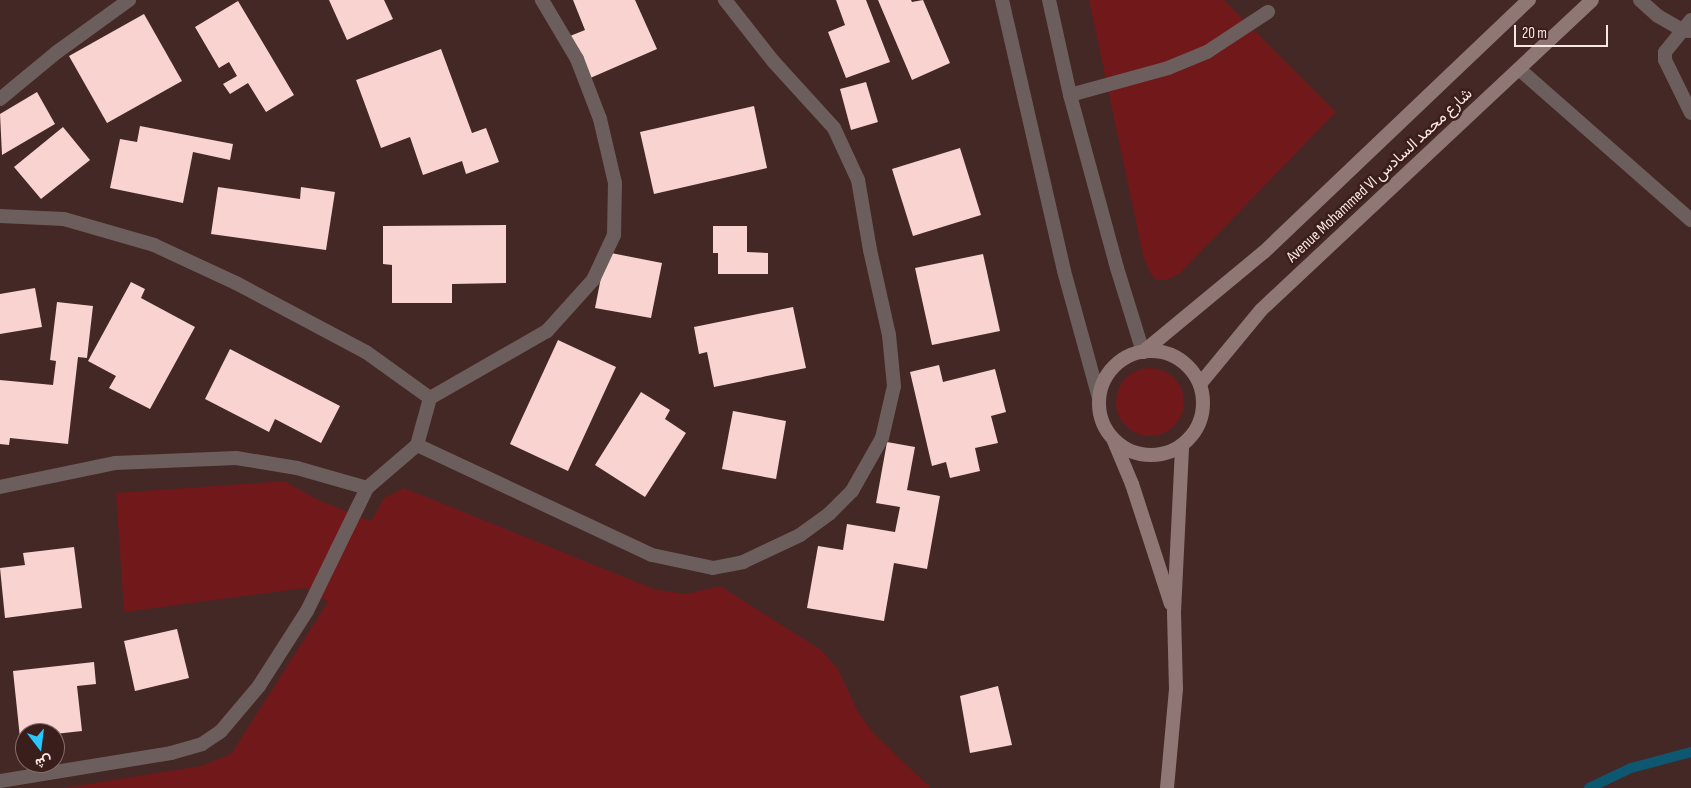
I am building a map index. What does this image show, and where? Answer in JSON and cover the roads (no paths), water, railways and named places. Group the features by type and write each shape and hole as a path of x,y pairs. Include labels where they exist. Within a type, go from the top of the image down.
{"main road":[{"name":"Avenue Mohammed VI شارع محمد السادس","path":"1144,352 1264,252 1529,0"},
{"name":"Avenue Mohammed VI شارع محمد السادس","path":"1200,384 1261,310 1592,0"},
{"path":"1114,441 1130,451 1148,455 1166,454 1182,446 1194,433 1202,418 1204,400 1200,384 1191,369 1177,358 1161,352 1144,352 1127,357 1113,367 1104,382 1099,398 1100,414 1105,428 1114,441 1135,494 1174,612"},
{"path":"1168,788 1176,689 1174,612 1182,446"}],"street":[{"path":"0,99 57,52 129,0"},
{"path":"0,781 171,753 202,744 221,731 259,686 308,611 367,488 416,445 430,398 547,331 593,280 614,235 615,183 600,119 577,59 542,0"},
{"path":"416,445 652,555 713,568 742,562 800,535 829,514 852,491 882,438 894,386 889,335 870,250 858,180 834,128 773,61 725,0"},
{"path":"1002,0 1064,271 1099,398"},
{"path":"1049,0 1070,95 1117,268 1144,352"},
{"path":"1640,0 1658,16 1688,27 1669,44 1665,52 1665,60 1691,113"},
{"path":"1070,95 1168,68 1199,56 1268,12"},
{"path":"1519,69 1691,220"},
{"path":"0,216 64,219 154,245 236,283 366,352 430,398"},
{"path":"0,487 115,463 236,458 297,468 367,488"}],"waterway":[{"path":"1589,788 1631,768 1691,752"}]}
